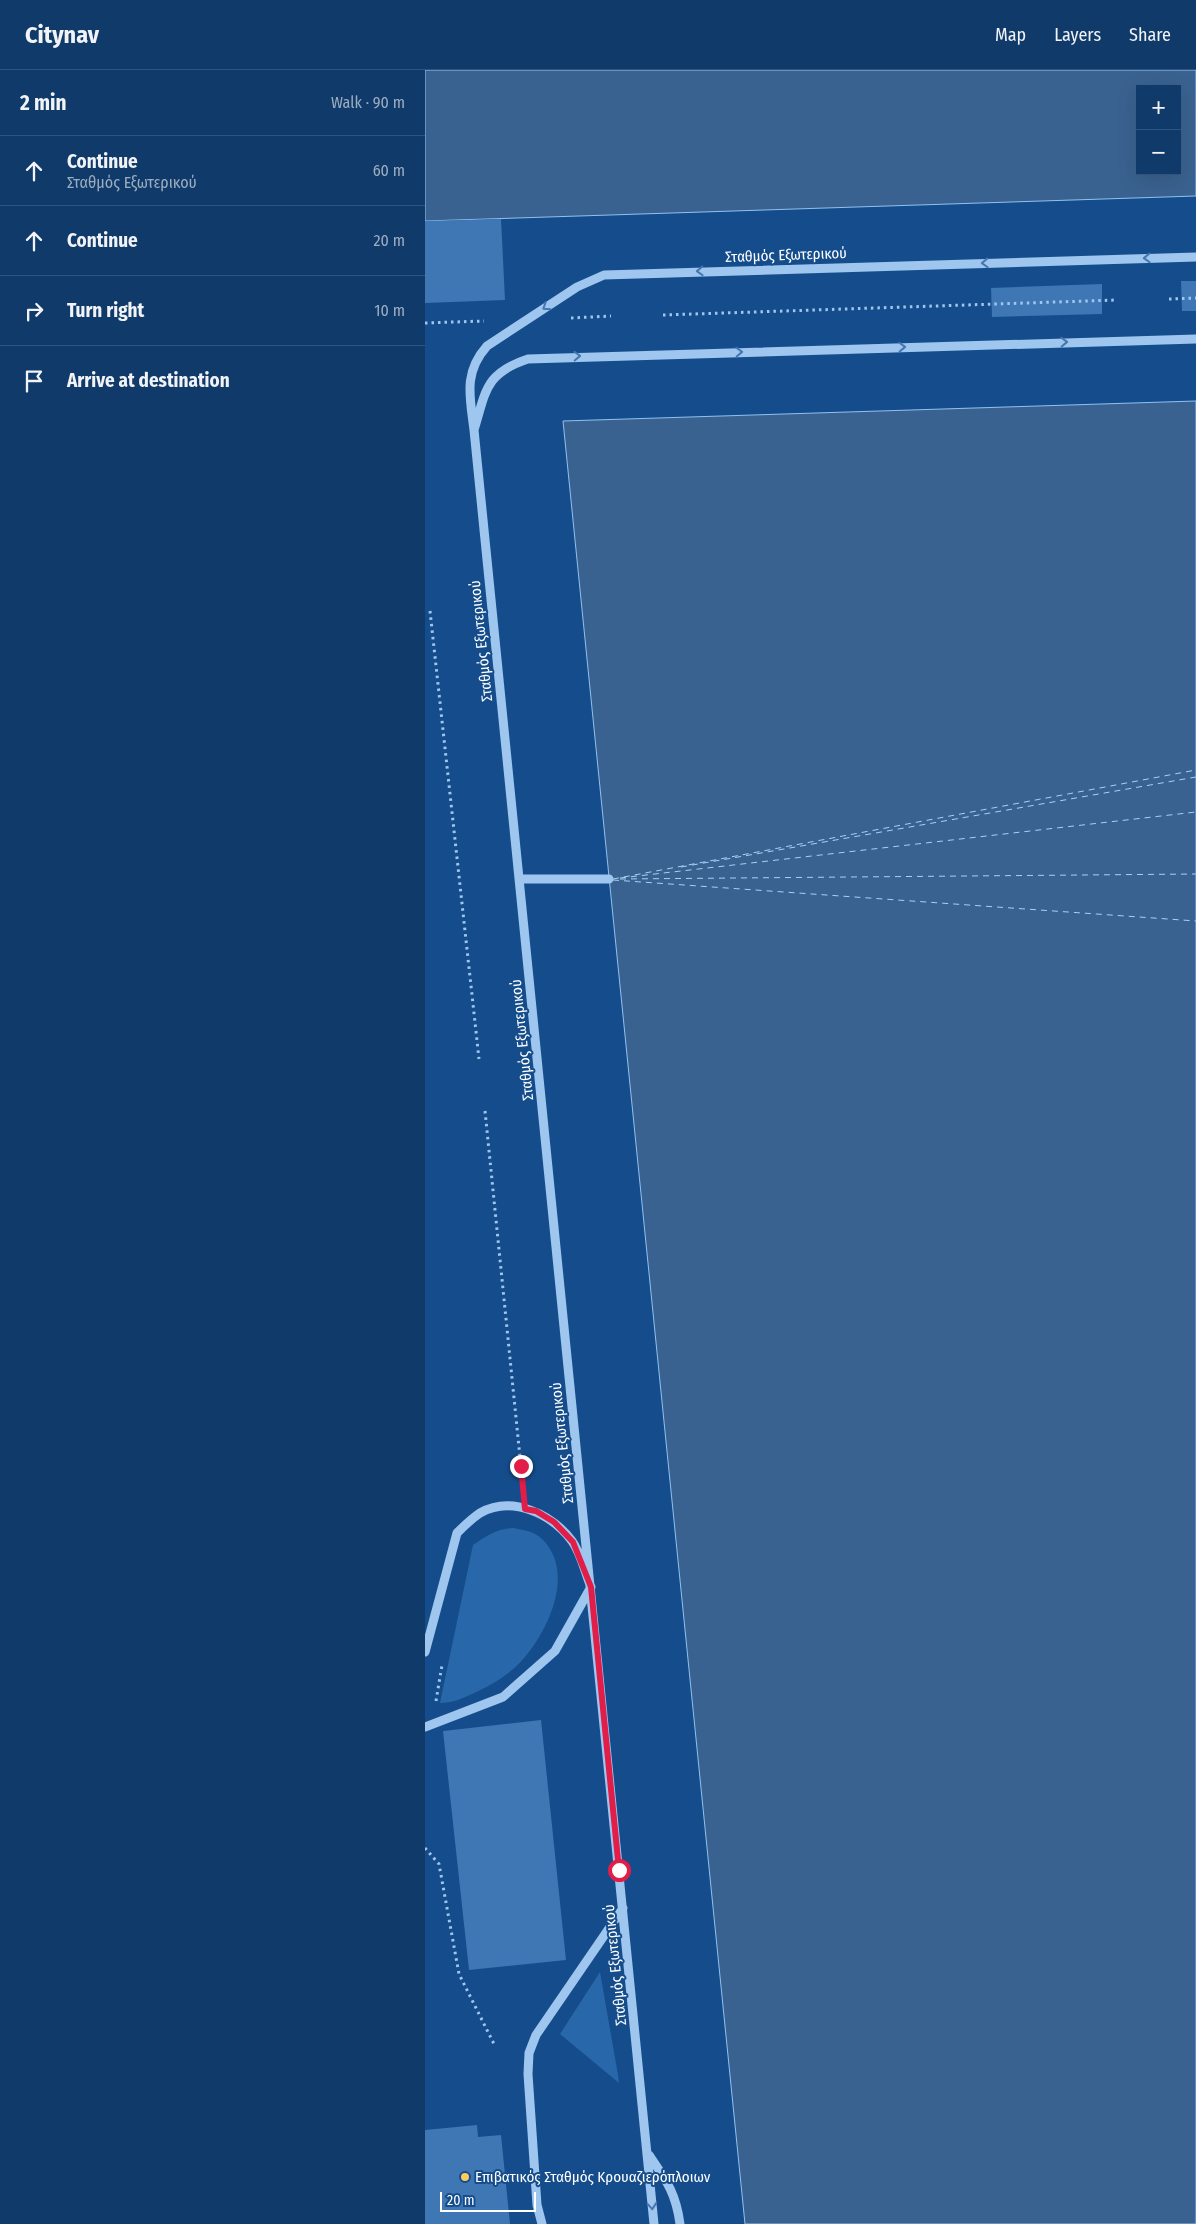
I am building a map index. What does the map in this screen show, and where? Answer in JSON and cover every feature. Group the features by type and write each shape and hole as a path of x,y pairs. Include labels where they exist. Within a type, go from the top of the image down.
{"lane":[{"name":"Σταθμός Εξωτερικού","path":"654,2224 469,387 473,367 479,355 487,346 577,287 604,275 1196,257"},
{"name":"Σταθμός Εξωτερικού","path":"474,430 487,388 496,376 509,365 528,359 1196,339"},
{"path":"519,879 609,879"},
{"path":"425,1652 457,1533 469,1521 492,1508 511,1506 536,1511 554,1522 573,1542 591,1587 555,1651 503,1698 428,1726"},
{"path":"542,2224 537,2205 528,2074 529,2053 540,2028 623,1908"},
{"name":"Σταθμός Εξωτερικού","path":"648,2153 670,2187 677,2203 680,2224"}],"path":[{"path":"1169,299 1196,298"},
{"path":"663,315 1117,300"},
{"path":"430,611 479,1059"},
{"path":"485,1111 525,1509"},
{"path":"428,1726 443,1660"},
{"path":"425,1848 439,1864 459,1974 495,2046"}],"shaded area":[{"path":"425,70 1196,70 1196,196 425,221"},
{"path":"1196,401 1196,2224 745,2224 563,421"},
{"path":"513,1528 535,1534 542,1539 552,1552 557,1567 558,1582 550,1615 543,1630 525,1657 501,1679 468,1696 440,1703 473,1545 492,1534"},
{"path":"600,1972 618,2075 619,2083 560,2034"}],"building":[{"path":"501,219 505,300 425,303 425,221"},
{"path":"1181,281 1196,281 1196,311 1182,311"},
{"path":"1102,284 1102,314 992,317 991,288"},
{"path":"541,1720 566,1960 469,1970 443,1731"},
{"name":"Επιβατικός Σταθμός Κρουαζιερόπλοιων","path":"477,2125 478,2137 501,2135 510,2224 425,2224 425,2130"}],"ferry route":[{"path":"613,879 1196,770"},
{"path":"681,867 1196,777"},
{"path":"620,878 1196,812"},
{"path":"620,879 1196,874"},
{"path":"613,880 1196,921"}],"place":[{"name":"Επιβατικός Σταθμός Κρουαζιερόπλοιων","path":"465,2177"}],"route":[{"path":"521,1466 525,1509 536,1511 554,1522 573,1542 591,1587 619,1870"}]}
